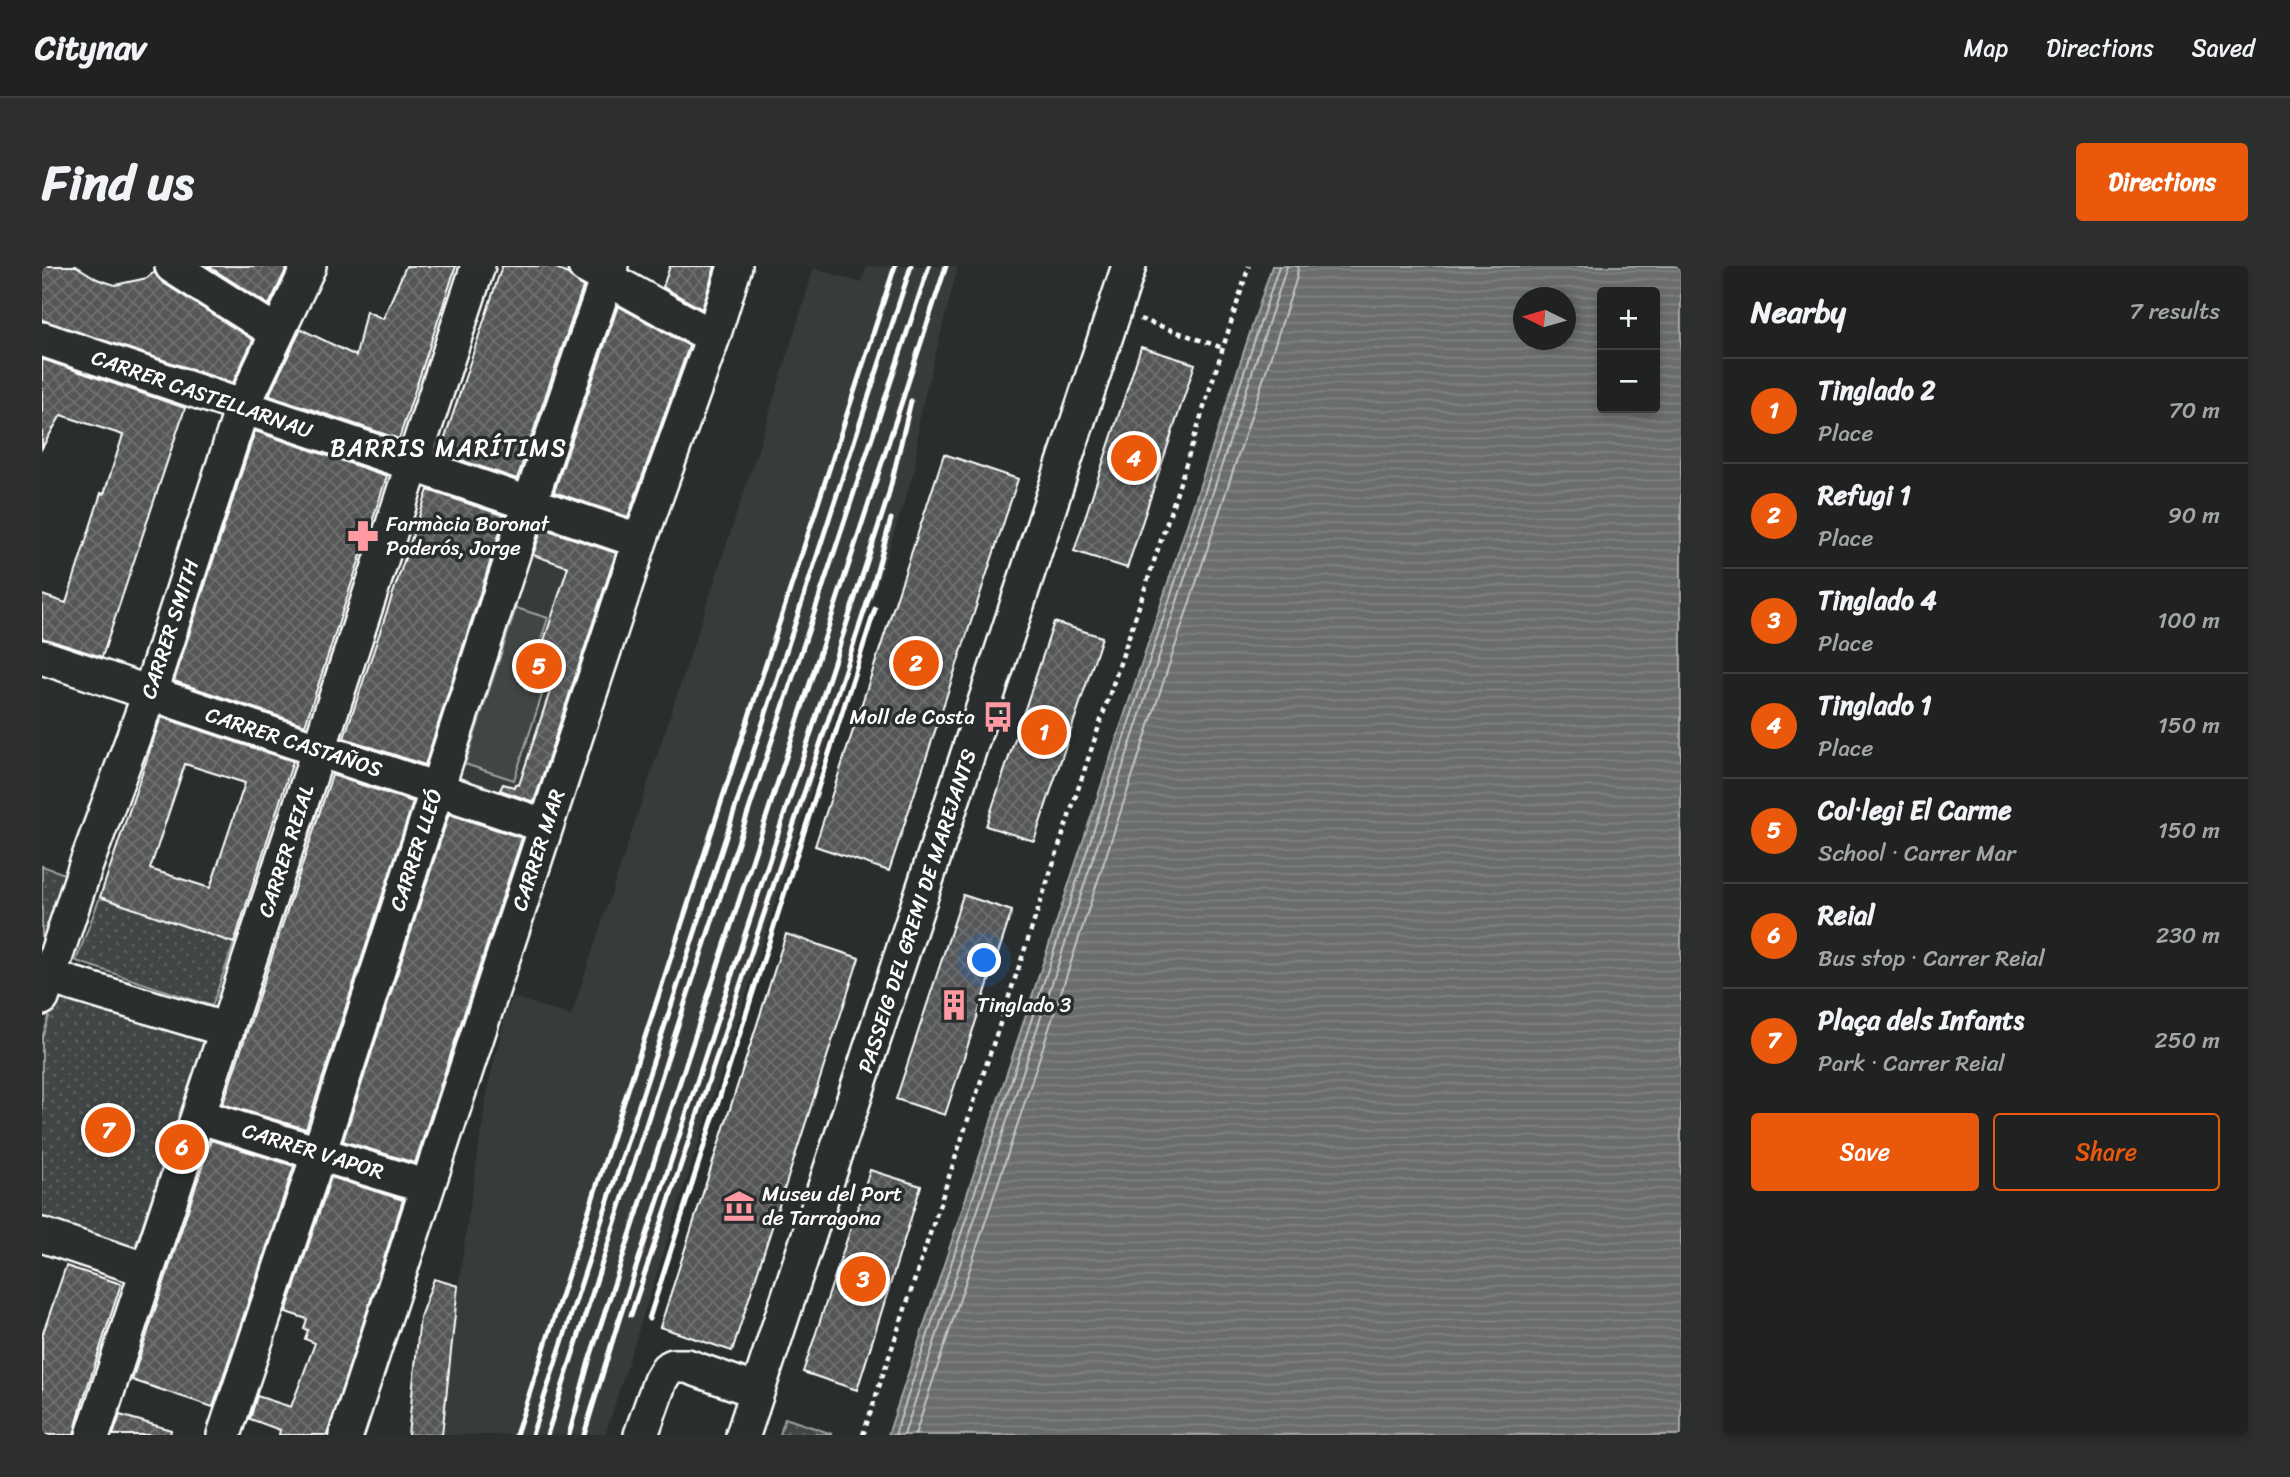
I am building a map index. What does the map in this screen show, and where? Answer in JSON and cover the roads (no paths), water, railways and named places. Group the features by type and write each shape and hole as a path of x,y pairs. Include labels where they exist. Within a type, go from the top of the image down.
{"street":[{"path":"172,266 276,333"},
{"name":"CARRER SMITH","path":"46,988 86,865 149,695 242,408 309,266"},
{"name":"CARRER REIAL","path":"93,1435 478,266"},
{"name":"CARRER MAR","path":"346,1435 640,541 713,337 735,266"},
{"name":"PASSEIG DEL GREMI DE MAREJANTS","path":"743,1435 1129,266"},
{"path":"601,270 713,337"},
{"name":"CARRER LLEÓ","path":"224,1435 319,1153 529,505 601,270"},
{"name":"CARRER CASTELLARNAU","path":"42,340 640,541"},
{"name":"CARRER CASTAÑOS","path":"42,657 149,695 547,825"},
{"path":"46,988 227,1030"},
{"name":"CARRER VAPOR","path":"198,1116 427,1187"},
{"path":"42,1235 147,1270"},
{"path":"641,1435 660,1381 673,1366 687,1366 757,1391"}],"water":[{"path":"1272,266 1681,266 1681,1435 888,1435"}],"railway":[{"path":"516,1435 895,266"},
{"path":"532,1435 911,266"},
{"path":"547,1435 686,1000 929,266"},
{"path":"569,1435 589,1361 946,266"},
{"path":"584,1435 618,1323 888,497 911,401"},
{"path":"631,1315 874,582 891,519"},
{"path":"649,1319 875,609"}],"place":[{"name":"Tinglado 1","path":"1134,458"},
{"name":"Farmàcia Boronat Poderós, Jorge","path":"363,536"},
{"name":"Refugi 1","path":"916,663"},
{"name":"Col·legi El Carme","path":"539,666"},
{"name":"Moll de Costa","path":"998,717"},
{"name":"Tinglado 2","path":"1044,732"},
{"name":"Tinglado 3","path":"954,1005"},
{"name":"Plaça dels Infants","path":"108,1130"},
{"name":"Reial","path":"182,1147"},
{"name":"Museu del Port de Tarragona","path":"739,1206"},
{"name":"Tinglado 4","path":"863,1279"}],"district":[{"name":"BARRIS MARÍTIMS","path":"449,448"}]}
